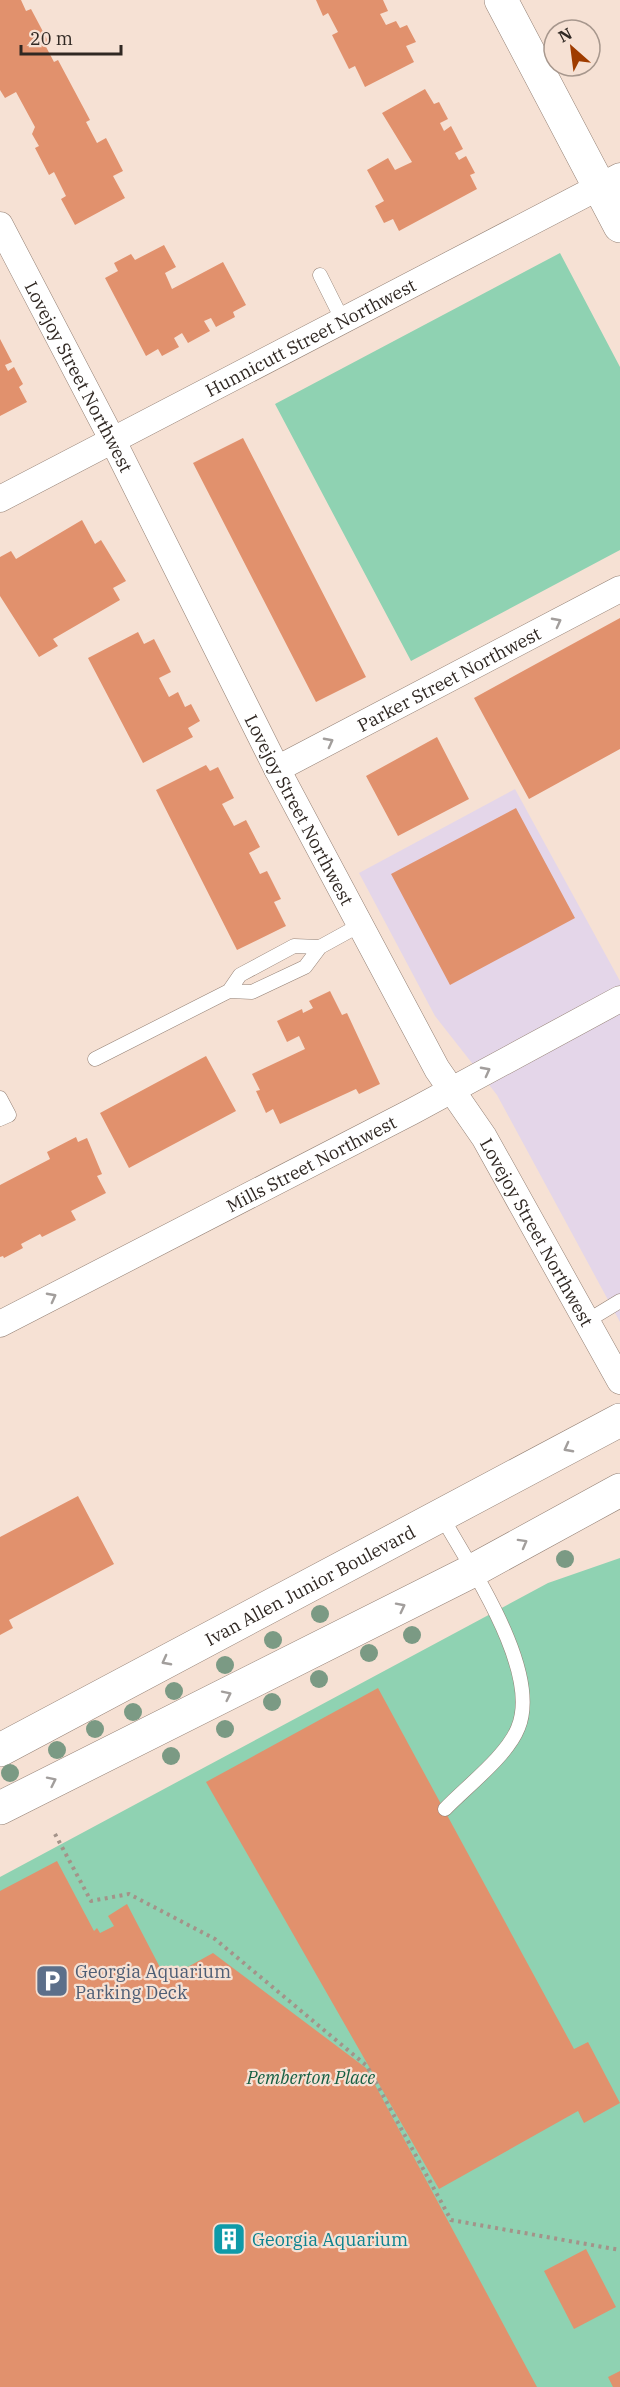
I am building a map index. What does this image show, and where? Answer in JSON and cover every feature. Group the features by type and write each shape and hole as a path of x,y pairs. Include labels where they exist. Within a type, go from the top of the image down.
{"main road":[{"path":"501,0 610,181 620,226"},
{"name":"Ivan Allen Junior Boulevard","path":"2,1744 620,1420"},
{"path":"0,1808 472,1571 620,1490"}],"street":[{"name":"Hunnicutt Street Northwest","path":"0,499 610,181"},
{"name":"Lovejoy Street Northwest","path":"0,225 277,769 360,925 450,1090 484,1137 620,1381"},
{"name":"Parker Street Northwest","path":"277,769 620,588"},
{"name":"Mills Street Northwest","path":"0,1324 620,999"}],"lane":[{"path":"320,275 342,319"},
{"path":"229,991 252,992 305,967 320,947 360,925"},
{"path":"95,1059 229,991 240,975 294,946 320,947"},
{"path":"0,1098 9,1115 0,1119"},
{"path":"587,1321 620,1301"},
{"path":"441,1515 512,1649 523,1681 524,1695 519,1728 508,1744 445,1809"}],"path":[{"path":"55,1834 91,1901 129,1894 215,1939 367,2066 451,2220 620,2250"}],"shaded area":[{"path":"515,789 620,981 620,1322 497,1095 435,1016 359,873"}],"green space":[{"path":"560,253 620,367 620,550 411,661 275,404"},
{"name":"Pemberton Place","path":"620,1558 620,2387 0,2387 0,1877 548,1583"}],"building":[{"path":"0,0 21,0 26,11 31,9 48,41 44,43 54,62 58,60 90,120 86,122 97,143 106,138 123,171 113,176 125,198 75,225 61,199 66,196 54,172 49,175 35,148 39,146 32,134 35,127 16,92 5,98 0,90"},
{"path":"316,0 383,0 388,11 380,14 386,25 396,21 400,28 407,25 416,42 406,46 414,62 365,87 355,66 349,69 332,35 338,32 328,13 323,16"},
{"path":"425,89 434,104 439,102 448,119 440,123 444,131 451,126 463,149 455,153 459,160 466,156 475,173 470,175 477,189 399,231 393,219 384,223 375,206 384,201 367,170 388,158 395,170 412,162 382,113"},
{"path":"164,245 176,267 165,273 172,289 223,262 246,305 233,312 235,317 216,327 211,318 204,321 210,331 188,343 182,333 174,338 179,347 162,356 158,349 146,356 105,278 118,271 114,263 131,254 135,260"},
{"path":"0,339 12,362 5,365 8,371 14,367 23,384 19,387 27,402 0,416"},
{"path":"243,438 366,677 316,702 193,463"},
{"path":"82,520 95,544 101,540 126,581 113,588 120,600 53,639 58,646 39,657 0,596 0,557 11,551 16,559"},
{"path":"620,618 620,749 529,799 474,698"},
{"path":"138,632 144,644 154,639 171,672 159,678 169,697 178,692 185,707 191,704 200,721 188,728 193,737 143,763 88,658"},
{"path":"437,737 469,799 398,836 366,776"},
{"path":"206,765 210,771 218,767 234,798 222,804 234,826 246,820 260,847 249,853 260,874 267,871 281,899 274,902 286,926 237,950 156,790"},
{"path":"516,808 575,918 450,985 391,874"},
{"path":"330,991 342,1015 347,1013 380,1084 359,1094 356,1089 280,1124 273,1109 266,1113 256,1091 260,1090 252,1074 305,1049 299,1036 287,1042 277,1021 302,1009 303,1013 313,1008 309,1001"},
{"path":"206,1056 236,1111 129,1168 100,1113"},
{"path":"76,1137 78,1142 87,1138 102,1174 97,1176 106,1193 71,1211 76,1220 42,1237 40,1234 21,1244 23,1248 4,1258 0,1257 0,1185 50,1159 47,1152"},
{"path":"78,1496 114,1564 9,1620 13,1628 0,1635 0,1537"},
{"path":"378,1688 574,2049 588,2042 620,2103 584,2123 578,2111 439,2189 206,1782"},
{"name":"Georgia Aquarium","path":"57,1861 94,1931 97,1928 100,1933 114,1926 108,1916 127,1904 166,1979 213,1953 366,2068 537,2387 0,2387 0,1891"},
{"path":"586,2249 616,2307 574,2329 544,2271"},
{"path":"620,2371 620,2387 613,2387 608,2377"}],"place":[{"name":"Georgia Aquarium Parking Deck","path":"52,1981"},
{"name":"Georgia Aquarium","path":"229,2239"}]}
